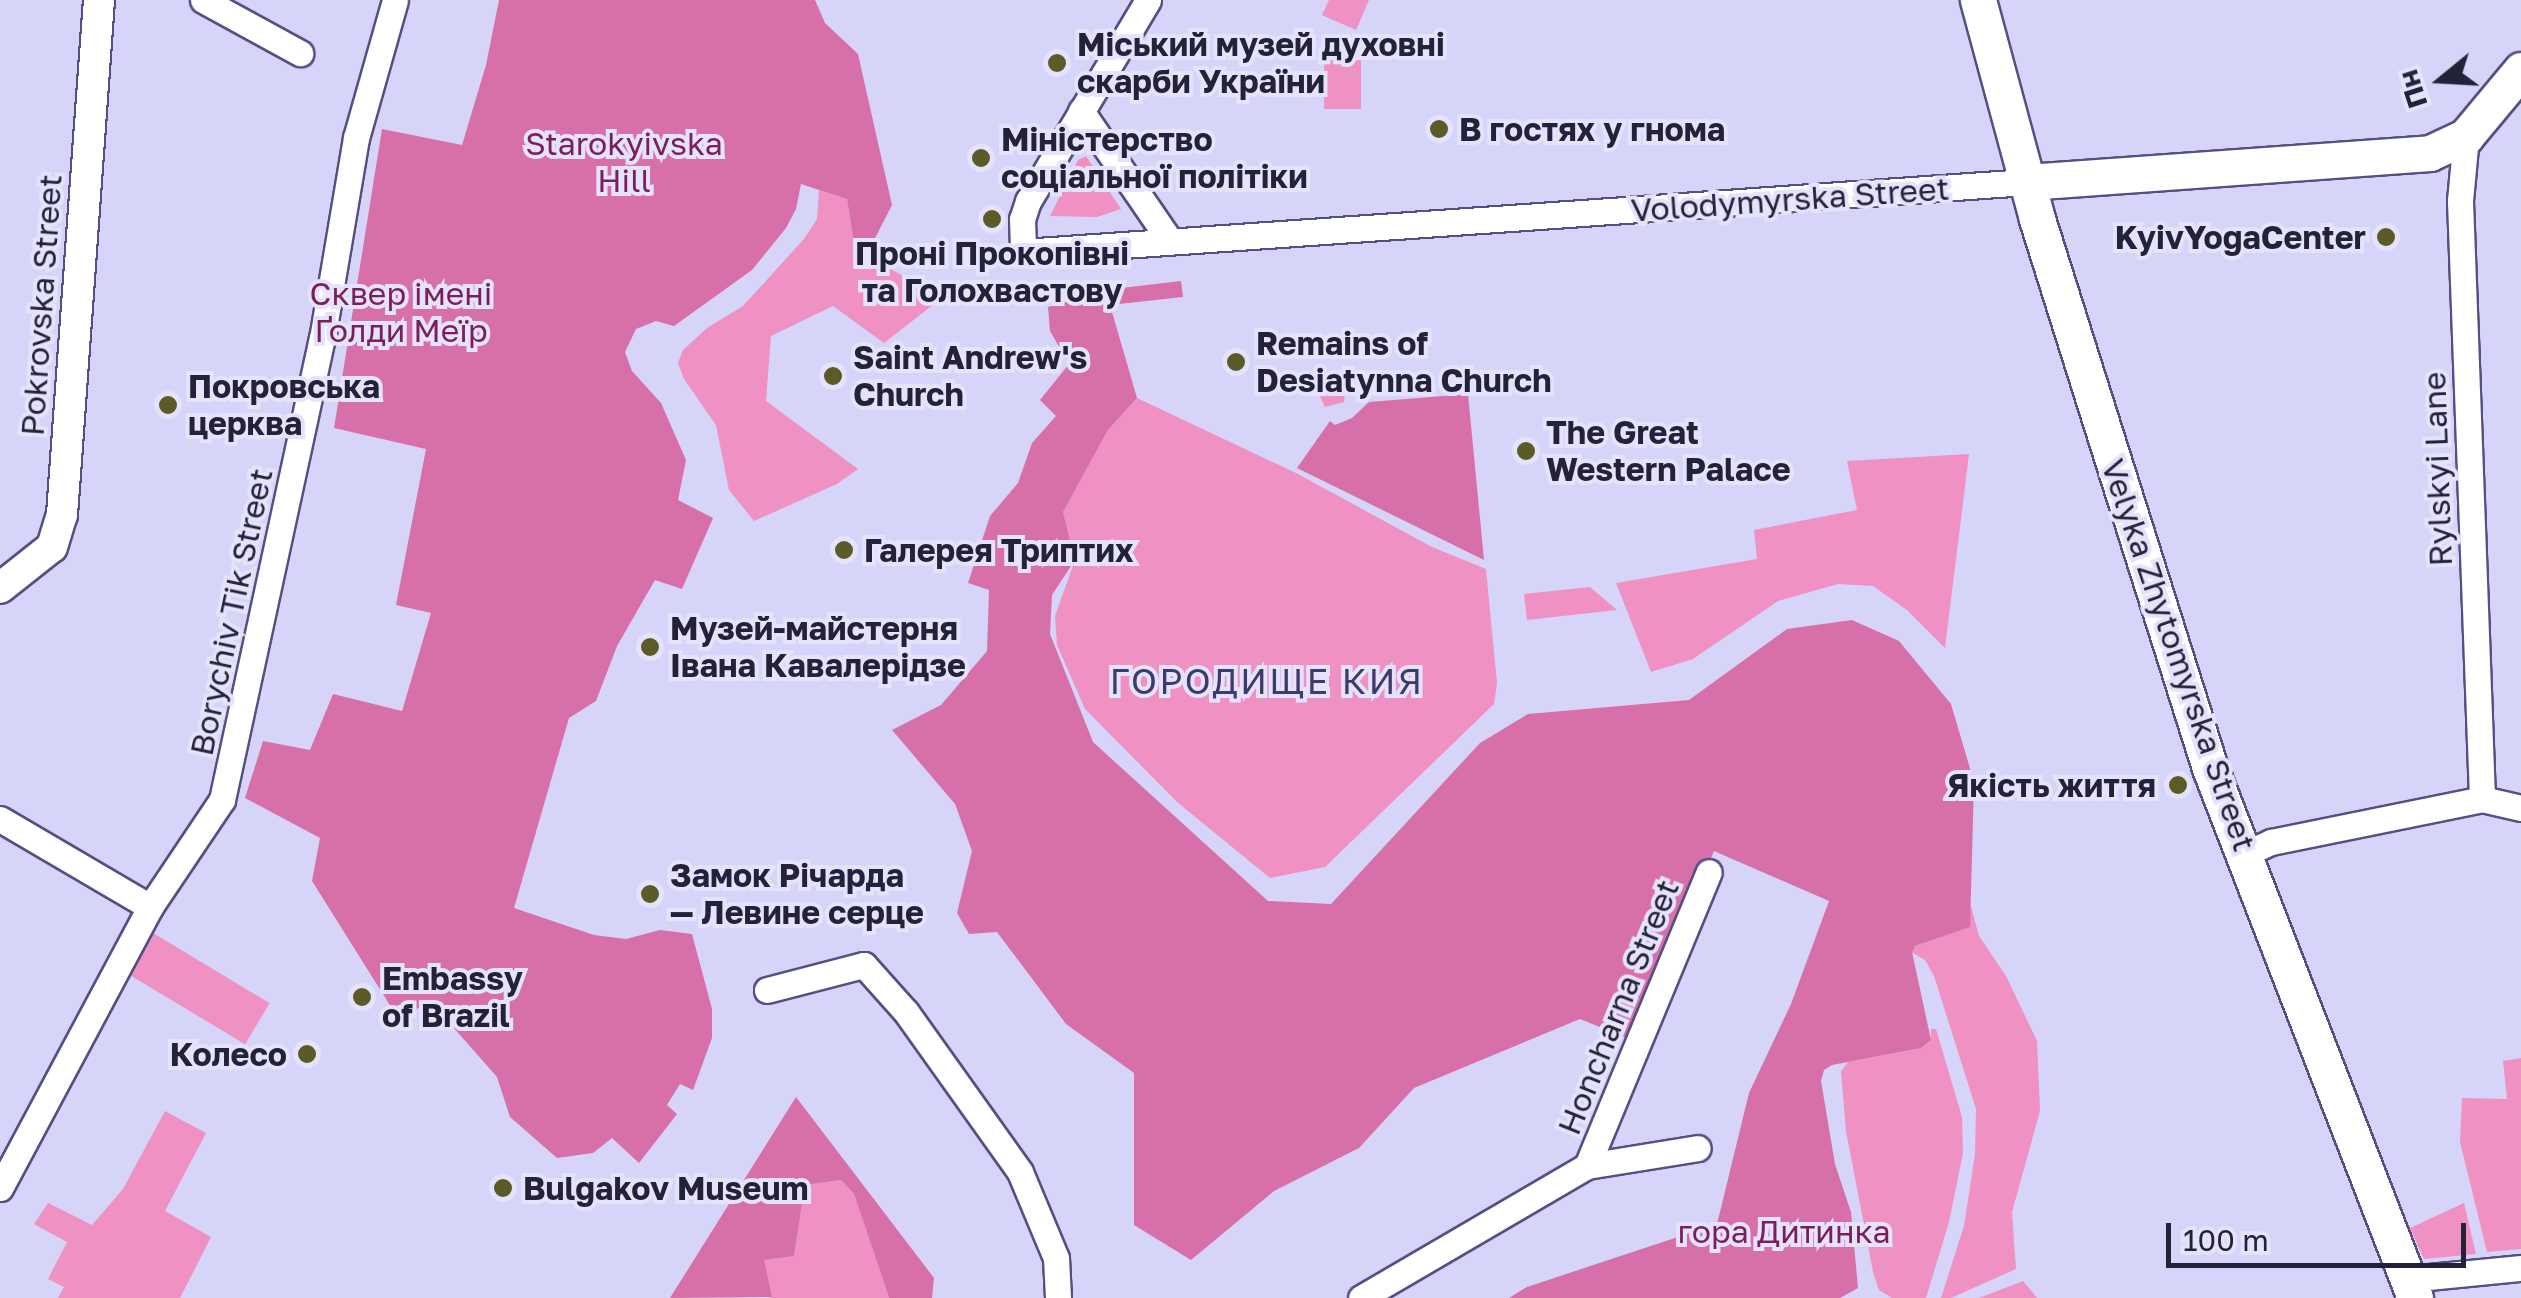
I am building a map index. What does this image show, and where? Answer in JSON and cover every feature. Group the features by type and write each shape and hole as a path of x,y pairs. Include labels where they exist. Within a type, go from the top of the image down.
{"main road":[{"name":"Velyka Zhytomyrska Street","path":"1978,0 2027,182 2194,720 2412,1289"},
{"name":"Volodymyrska Street","path":"2027,182 2405,157 2442,149 2466,136 2521,70"}],"street":[{"name":"Pokrovska Street","path":"0,588 52,547 62,515 99,0"},
{"path":"203,0 300,52"},
{"name":"Borychiv Tik Street","path":"0,1188 150,907 222,800 318,358 356,138 395,0"},
{"path":"1148,0 1081,110 1170,241"},
{"name":"Volodymyrska Street","path":"1081,110 1028,201 1022,219 1023,252 2027,182"},
{"name":"Rylskyi Lane","path":"2466,136 2460,202 2482,799"},
{"path":"2245,854 2271,842 2482,799 2521,808"},
{"path":"0,820 150,907"},
{"name":"Honcharna Street","path":"1587,1166 1708,872"},
{"path":"767,990 864,964 906,1012 1020,1172 1056,1258 1058,1298"},
{"name":"Honcharna Street","path":"1361,1298 1587,1166 1698,1148"},
{"path":"2412,1289 2521,1268"}],"shaded area":[{"path":"1329,0 1369,0 1356,30 1322,15"},
{"path":"1324,44 1361,44 1361,109 1324,109"},
{"path":"1086,156 1121,209 1097,217 1050,216 1078,160"},
{"path":"819,190 847,199 855,250 943,297 884,343 833,306 771,336 766,401 858,469 837,484 754,521 729,490 716,425 684,379 678,363 683,350 707,328 743,306 804,239 817,219"},
{"path":"1327,371 1346,384 1344,402 1325,407 1317,390"},
{"path":"1137,398 1296,473 1432,547 1486,569 1497,683 1494,704 1325,867 1270,878 1177,802 1085,709 1057,645 1055,616 1075,560 1063,512 1108,430"},
{"path":"1969,454 1945,648 1907,610 1873,586 1838,584 1778,601 1693,659 1651,672 1616,583 1757,559 1754,530 1857,510 1847,461"},
{"path":"1590,587 1617,610 1527,620 1524,594"},
{"path":"1970,903 1979,936 2006,976 2037,1041 2040,1111 2012,1212 2016,1269 1951,1298 1941,1298 1964,1226 1975,1154 1976,1109 1934,976 1925,960 1911,952 1915,946 1969,927"},
{"path":"148,930 270,1003 245,1044 123,971"},
{"path":"1931,1029 1936,1029 1962,1117 1963,1153 1949,1222 1926,1298 1892,1298 1879,1290 1873,1272 1846,1131 1841,1071 1848,1062 1921,1048 1931,1040"},
{"path":"2521,1058 2521,1249 2487,1252 2460,1142 2462,1098 2507,1099 2503,1061"},
{"path":"165,1111 206,1133 165,1211 211,1237 180,1298 58,1298 64,1287 48,1279 67,1242 34,1224 48,1203 92,1225 123,1189"},
{"path":"841,1180 854,1194 889,1298 768,1298 772,1297 763,1260 794,1256 805,1185"},
{"path":"2464,1203 2476,1254 2424,1259 2410,1228"},
{"path":"2023,1281 2037,1298 1979,1298"}],"green space":[{"name":"Starokyivska Hill","path":"499,0 815,0 825,23 858,54 892,205 872,244 855,250 847,199 801,184 796,209 786,228 752,270 674,326 656,321 636,329 625,352 632,371 661,403 686,460 678,500 713,518 682,589 655,580 617,646 596,701 569,718 514,908 594,935 626,939 660,930 692,934 712,1009 712,1038 693,1090 680,1084 667,1105 677,1114 639,1163 612,1138 593,1153 557,1158 510,1117 497,1077 431,1002 398,1018 312,881 320,838 245,798 263,741 310,750 333,694 402,711 431,613 396,605 426,449 334,428 382,129 462,145 486,65"},
{"name":"гора Дитинка","path":"1181,281 1183,297 1110,305 1137,398 1108,430 1063,512 1075,560 1052,595 1050,634 1093,742 1268,901 1331,904 1480,743 1528,714 1689,700 1787,629 1852,620 1899,641 1951,704 1974,782 1970,927 1915,946 1912,952 1931,1040 1921,1048 1832,1065 1824,1070 1821,1081 1835,1164 1851,1212 1858,1288 1840,1298 1509,1298 1527,1287 1717,1224 1749,1093 1791,1004 1829,901 1714,851 1634,1041 1580,1019 1414,1088 1359,1148 1274,1191 1191,1260 1134,1225 1134,1073 1066,1024 997,932 969,934 957,913 972,851 955,804 892,730 941,705 987,651 989,590 968,583 990,516 1018,483 1032,443 1056,416 1040,400 1069,364 1050,331 1048,307 1113,289"},
{"path":"1468,394 1484,560 1297,468 1330,421 1335,425 1352,418 1369,402"},
{"path":"796,1097 934,1278 932,1298 889,1298 854,1194 841,1180 805,1185 794,1256 764,1260 772,1297 670,1298"}],"place":[{"name":"Міський музей духовні скарби України","path":"1057,63"},
{"name":"В гостях у гнома","path":"1439,129"},
{"name":"Міністерство соціальної політіки","path":"981,158"},
{"name":"Проні Прокопівні та Голохвастову","path":"992,219"},
{"name":"KyivYogaCenter","path":"2386,237"},
{"name":"Remains of Desiatynna Church","path":"1236,362"},
{"name":"Saint Andrew's Church","path":"833,376"},
{"name":"Покровська церква","path":"168,405"},
{"name":"The Great Western Palace","path":"1526,451"},
{"name":"Галерея Триптих","path":"844,550"},
{"name":"Музей-майстерня Івана Кавалерідзе","path":"650,647"},
{"name":"Якість життя","path":"2178,785"},
{"name":"Замок Річарда — Левине серце","path":"650,894"},
{"name":"Embassy of Brazil","path":"362,997"},
{"name":"Колесо","path":"307,1054"},
{"name":"Bulgakov Museum","path":"503,1188"}],"district":[{"name":"ГОРОДИЩЕ КИЯ","path":"1267,681"}],"park label":[{"name":"Сквер імені Ґолди Меїр","path":"401,312"}]}
